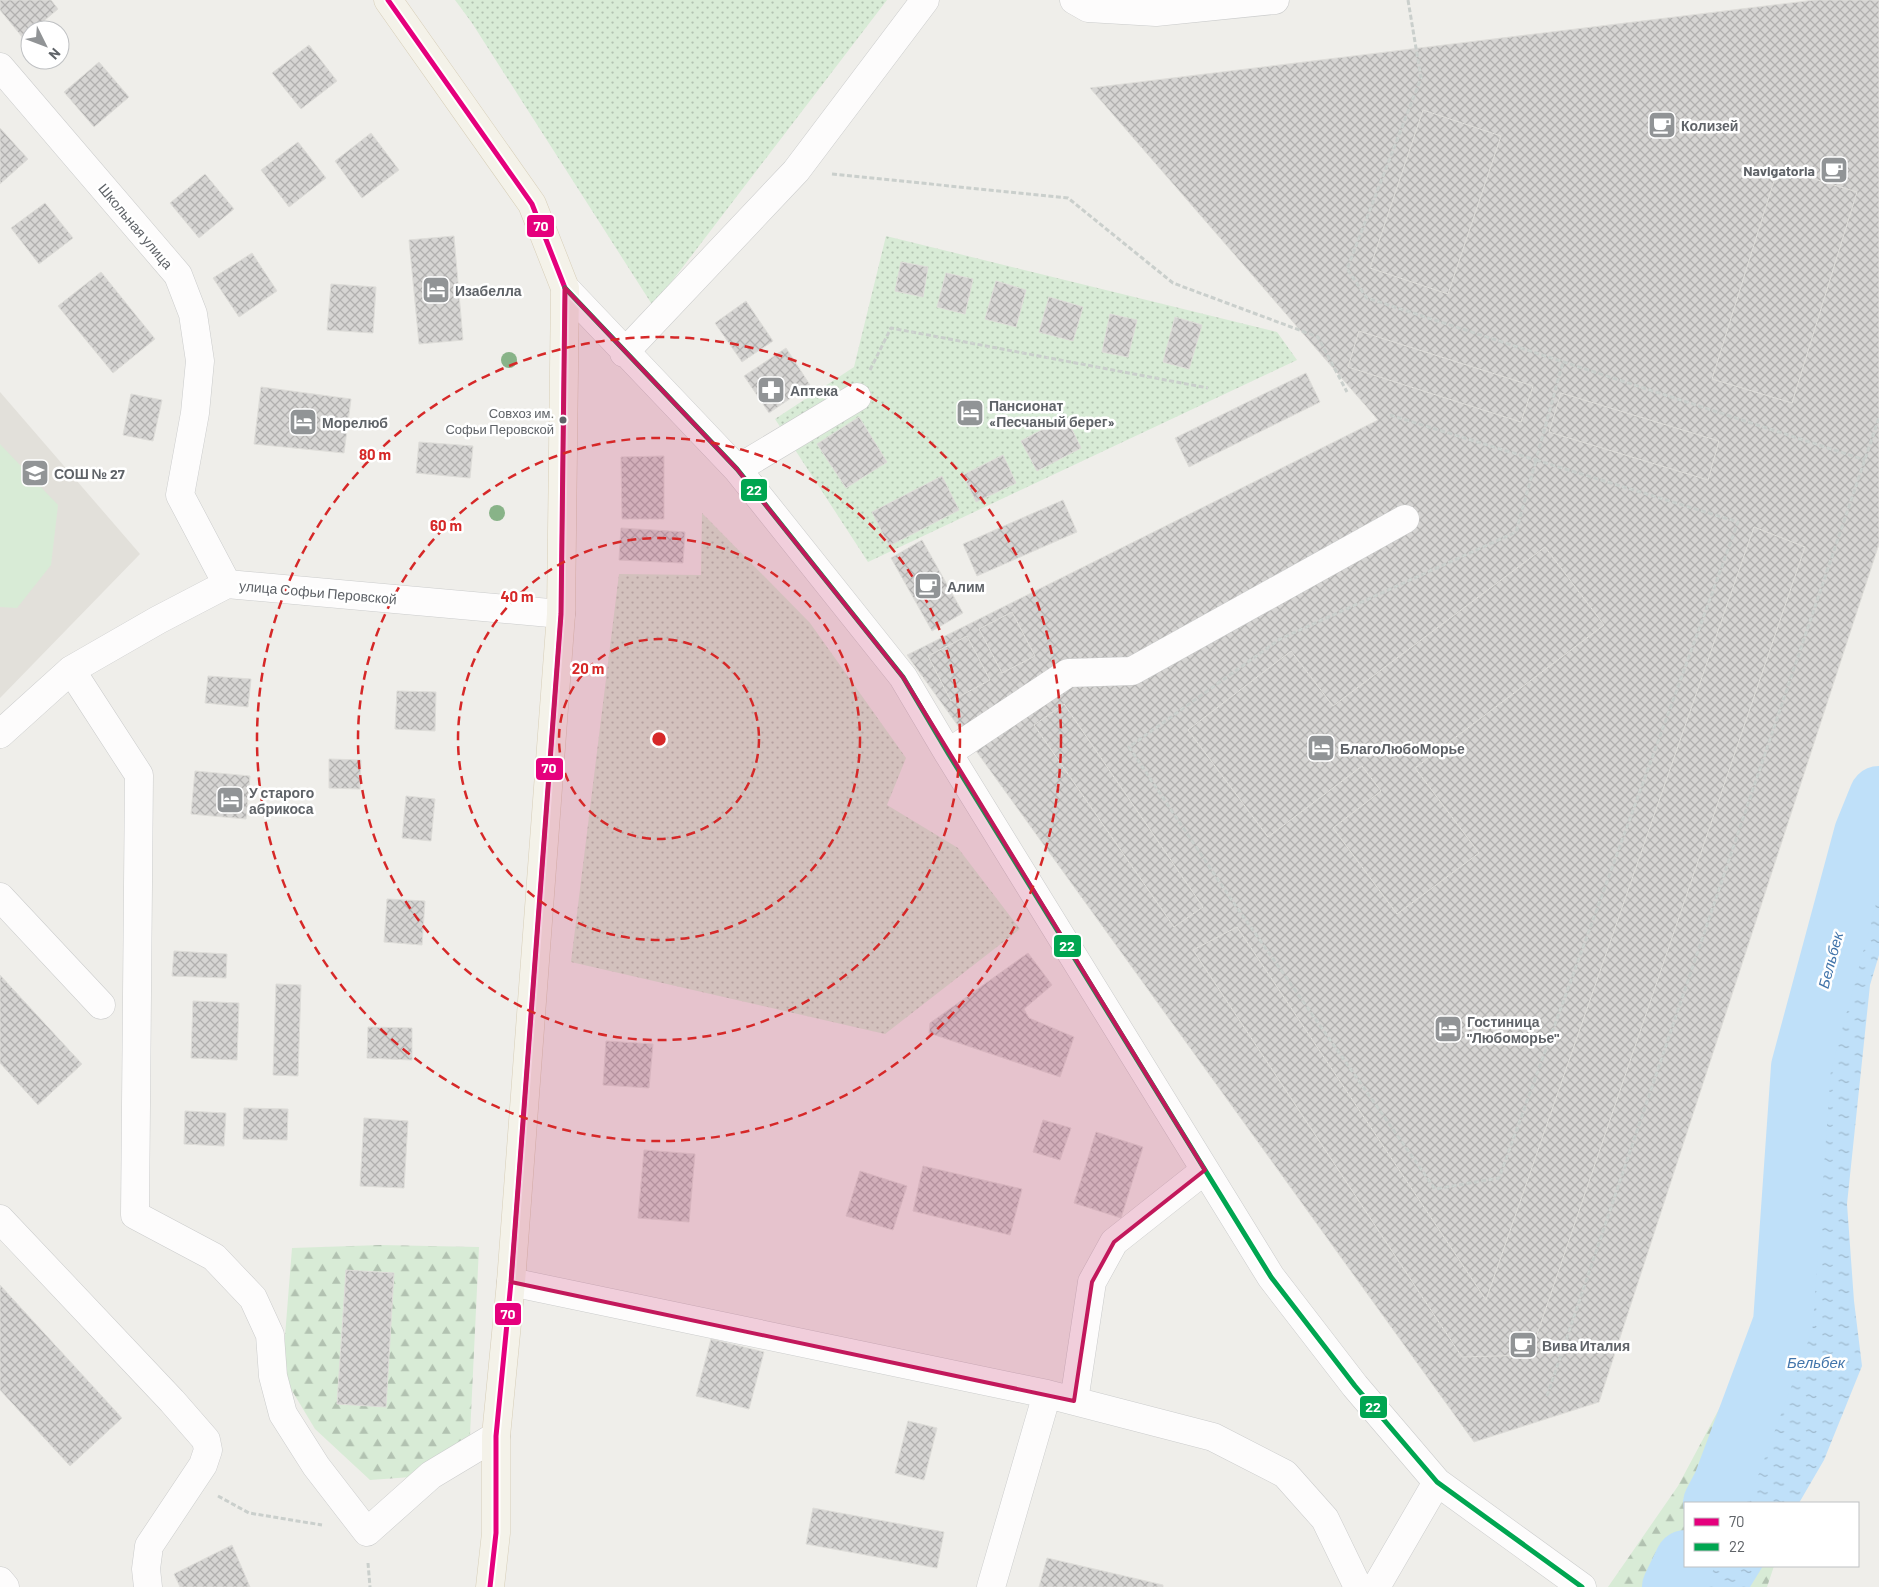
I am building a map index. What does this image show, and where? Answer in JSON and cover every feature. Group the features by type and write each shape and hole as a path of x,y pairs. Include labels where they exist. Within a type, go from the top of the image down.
{"main road":[{"path":"388,0 532,204 564,288 561,614 511,1282 496,1436 496,1533 490,1587"}],"street":[{"path":"624,353 796,171 925,0"},
{"path":"1074,0 1088,8 1156,12 1274,0"},
{"name":"Школьная улица","path":"0,67 178,276 193,314 200,361 195,413 180,495 227,584"},
{"path":"564,288 624,353 737,469 903,678 1271,1277 1355,1386 1437,1482 1582,1587"},
{"path":"737,469 857,397"},
{"path":"948,753 1068,673 1132,671 1406,519"},
{"name":"улица Софьи Перовской","path":"0,734 71,670 158,620 227,584 561,614"},
{"path":"71,670 139,775 135,1215 214,1257 253,1298 270,1335 273,1376 284,1414 316,1466 367,1532 431,1475 496,1436"},
{"path":"0,898 101,1005"},
{"path":"1074,1401 1092,1282 1114,1242 1205,1170"},
{"path":"0,1219 172,1401 206,1440 208,1450 203,1465 150,1546 146,1569 148,1587"},
{"path":"511,1282 1047,1394 1213,1437 1285,1474 1325,1520 1358,1587"},
{"path":"991,1587 1047,1394"},
{"path":"1376,1587 1437,1482"},
{"path":"0,1581 5,1587"}],"path":[{"path":"1408,0 1421,78 1348,269 1367,298 1865,460"},
{"path":"796,171 1068,198 1173,283 1318,337 1347,392"},
{"path":"857,397 891,328 1208,388"},
{"path":"1390,415 1536,460 1738,522 1499,1178 1435,1189 1231,899 1129,747 1280,638 1516,532 1536,460 1562,362"},
{"path":"1547,1396 1879,418"},
{"path":"192,1482 249,1513 367,1532"}],"highlighted area":[{"path":"565,288 737,469 903,677 1205,1170 1114,1242 1092,1282 1074,1401 511,1282 561,614"}],"shaded area":[{"name":"СОШ № 27","path":"0,392 140,554 0,698"}],"green space":[{"path":"455,0 887,0 653,306 472,23"},
{"path":"886,236 1277,332 1297,360 868,562 775,419 854,367"},
{"path":"0,444 58,505 51,565 17,608 0,607"},
{"path":"702,513 810,623 906,758 887,805 958,848 1020,929 885,1034 571,962 619,574 701,575"},
{"path":"1818,1191 1795,1502 1684,1502 1684,1567 1774,1567 1767,1587 1608,1587 1678,1486 1727,1394"},
{"path":"381,1245 479,1247 470,1435 425,1476 370,1480 315,1429 282,1374 292,1248"}],"water":[{"name":"Бельбек","path":"1879,795 1879,955 1870,985 1847,1204 1854,1301 1862,1366 1824,1460 1800,1502 1714,1502 1723,1484 1783,1323 1801,1067 1864,833"},
{"path":"1684,1562 1684,1567 1762,1567 1750,1587 1672,1587"}],"building":[{"path":"0,0 51,0 58,9 45,20 20,20 20,34 0,10"},
{"name":"Гостиница \"Любоморье\"","path":"1815,0 1879,0 1879,544 1599,1402 1474,1442 907,655 1378,420 1090,88"},
{"path":"309,45 337,81 301,109 272,73"},
{"path":"99,62 129,97 94,127 64,92"},
{"path":"1423,110 1501,136 1448,294 1370,268"},
{"path":"0,128 28,159 0,184"},
{"path":"371,133 399,170 362,198 335,161"},
{"path":"298,142 326,178 289,207 261,170"},
{"path":"1778,168 1857,192 1792,403 1712,379"},
{"path":"205,174 234,209 199,238 170,203"},
{"path":"45,203 73,238 39,264 11,228"},
{"name":"Изабелла","path":"454,236 463,340 419,344 409,240"},
{"path":"252,253 277,291 239,317 213,278"},
{"path":"901,262 928,267 923,297 895,291"},
{"path":"101,272 155,339 113,373 58,306"},
{"path":"946,273 973,279 965,314 937,307"},
{"path":"996,281 1026,290 1016,327 985,319"},
{"path":"331,284 376,287 373,333 327,330"},
{"path":"1049,297 1083,307 1073,341 1039,332"},
{"path":"746,301 773,341 742,362 715,323"},
{"path":"1110,314 1137,320 1128,357 1102,352"},
{"path":"1175,317 1202,325 1189,369 1163,362"},
{"path":"1359,331 1533,386 1521,422 1348,367"},
{"path":"786,348 810,385 769,413 744,376"},
{"path":"1306,373 1320,402 1189,467 1175,438"},
{"name":"Морелюб","path":"261,387 351,399 344,453 254,444"},
{"path":"1561,393 1719,441 1708,480 1549,432"},
{"path":"131,394 162,400 153,441 123,435"},
{"path":"859,417 887,462 846,488 817,444"},
{"path":"1066,417 1081,448 1037,471 1021,441"},
{"path":"419,442 473,446 470,478 416,473"},
{"path":"1003,455 1016,483 976,502 963,475"},
{"path":"664,456 664,519 622,519 621,457"},
{"path":"942,476 959,510 889,546 872,512"},
{"path":"1063,500 1077,532 977,576 963,544"},
{"path":"1754,527 1805,547 1530,1355 1462,1357 1193,950 1237,927 1486,1300"},
{"path":"621,528 685,532 683,563 619,560"},
{"path":"922,540 963,613 932,631 891,558"},
{"name":"БлагоЛюбоМорье","path":"1545,547 1604,625 1415,768 1479,853 1397,914 1333,828 1381,791 1362,766 1268,837 1188,730 1291,651 1333,706"},
{"path":"1012,612 1035,656 1002,673 979,629"},
{"path":"967,636 990,680 951,701 928,656"},
{"path":"208,676 251,679 248,707 205,703"},
{"path":"397,691 436,692 435,731 395,729"},
{"path":"1064,704 1203,907 1174,927 1034,725"},
{"path":"329,759 361,760 360,789 329,788"},
{"path":"195,771 250,776 246,819 191,814"},
{"path":"406,796 435,799 431,841 402,838"},
{"path":"387,899 425,901 422,945 384,942"},
{"path":"174,951 227,954 226,978 172,976"},
{"path":"1028,953 1052,985 1024,1009 1029,1018 1074,1037 1060,1077 929,1033 930,1023"},
{"path":"0,975 82,1064 38,1105 0,1063"},
{"path":"276,984 301,985 298,1076 273,1075"},
{"path":"193,1001 239,1003 237,1060 191,1058"},
{"path":"368,1027 412,1028 412,1060 367,1058"},
{"path":"606,1041 653,1044 649,1088 603,1085"},
{"path":"244,1108 288,1109 287,1140 243,1139"},
{"path":"185,1111 226,1113 224,1146 184,1144"},
{"path":"364,1118 408,1121 404,1188 360,1186"},
{"path":"1043,1120 1071,1128 1060,1160 1033,1152"},
{"path":"1096,1132 1143,1147 1121,1218 1074,1203"},
{"path":"644,1150 695,1154 689,1222 638,1218"},
{"path":"923,1166 1022,1189 1010,1235 913,1211"},
{"path":"860,1171 907,1186 893,1230 846,1216"},
{"path":"346,1270 394,1273 386,1407 337,1404"},
{"path":"0,1285 122,1418 70,1466 0,1390"},
{"path":"711,1339 764,1352 749,1409 696,1396"},
{"path":"908,1421 937,1428 924,1480 895,1473"},
{"path":"813,1508 944,1532 937,1568 806,1544"},
{"path":"232,1545 250,1587 180,1587 174,1574"},
{"path":"1047,1558 1163,1585 1163,1587 1039,1587"}],"waterway":[{"name":"Бельбек","path":"1714,1502 1723,1484 1783,1323 1801,1067 1864,833 1879,796"},
{"name":"Бельбек","path":"1672,1587 1684,1562"}],"transit line":[{"name":"70","path":"388,0 532,204 565,288 561,614 511,1282 496,1436 496,1533 490,1587"},
{"name":"22","path":"565,288 737,469 903,677 1271,1277 1355,1386 1437,1482 1582,1587"}],"place":[{"name":"Колизей","path":"1662,125"},
{"name":"Navigatoria","path":"1834,170"},
{"name":"Изабелла","path":"436,290"},
{"name":"Аптека","path":"771,390"},
{"name":"Пансионат «Песчаный берег»","path":"970,413"},
{"name":"Совхоз им. Софьи Перовской","path":"563,420"},
{"name":"Морелюб","path":"303,422"},
{"name":"СОШ № 27","path":"35,473"},
{"name":"Алим","path":"928,586"},
{"name":"БлагоЛюбоМорье","path":"1321,748"},
{"name":"У старого абрикоса","path":"230,800"},
{"name":"Гостиница \"Любоморье\"","path":"1448,1029"},
{"name":"Вива Италия","path":"1523,1345"}]}
